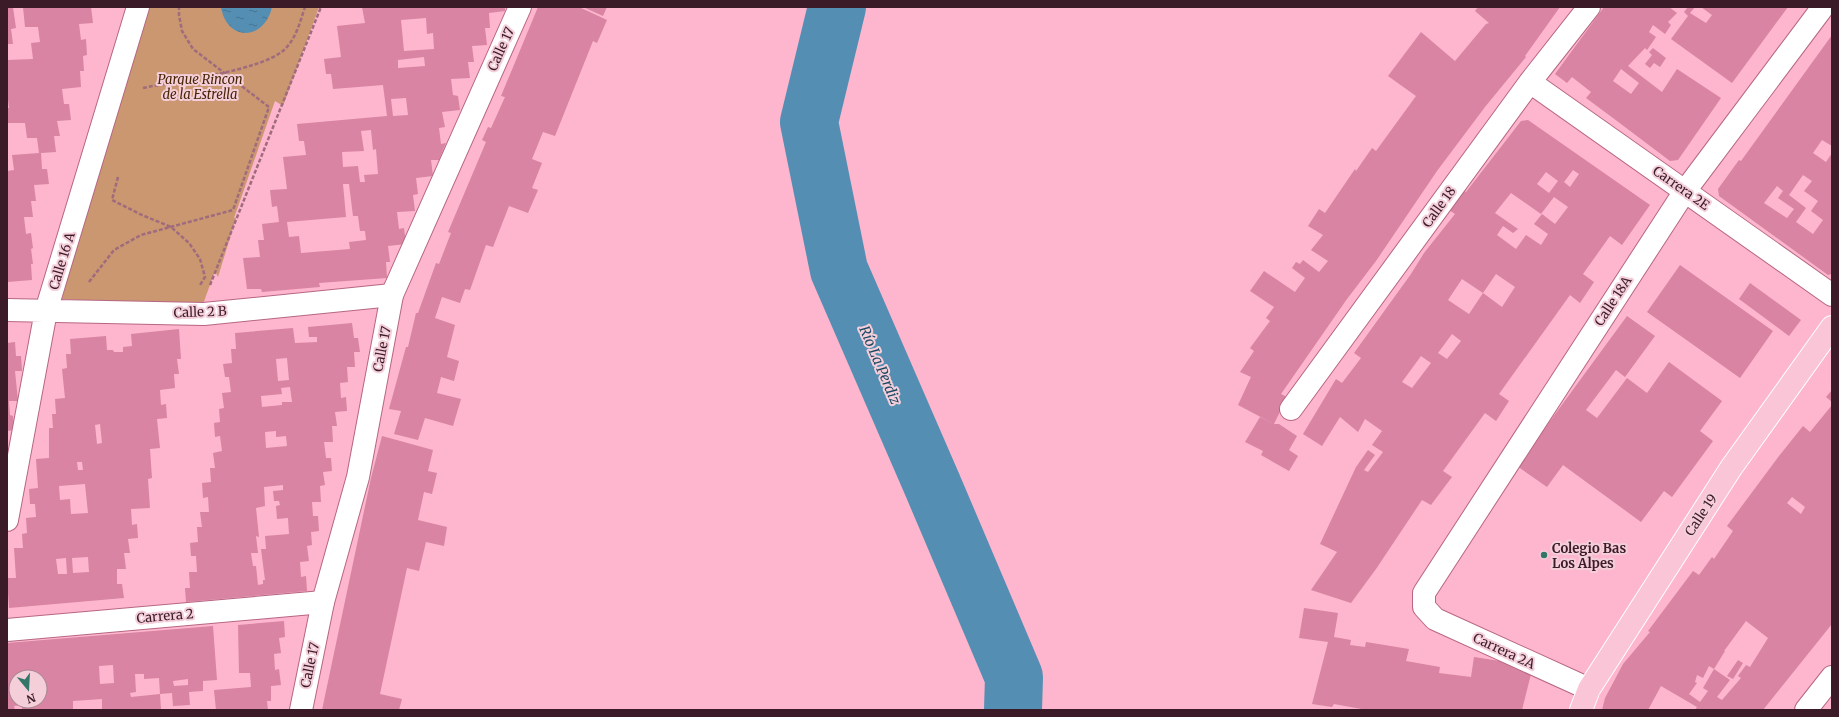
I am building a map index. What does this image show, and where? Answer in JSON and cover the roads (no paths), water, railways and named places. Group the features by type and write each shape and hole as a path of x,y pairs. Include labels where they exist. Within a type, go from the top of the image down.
{"main road":[{"name":"Calle 19","path":"1581,710 1589,689 1731,468 1832,327"}],"street":[{"name":"Calle 16 A","path":"7,520 46,311 138,7"},
{"name":"Calle 17","path":"301,710 323,602 358,477 392,295 520,7"},
{"name":"Calle 18","path":"1292,409 1530,82 1589,7"},
{"name":"Calle 18A","path":"1424,606 1424,593 1685,191 1823,7"},
{"name":"Carrera 2E","path":"1530,82 1832,295"},
{"name":"Calle 2 B","path":"7,310 204,314 392,295"},
{"name":"Carrera 2","path":"7,630 323,602"},
{"name":"Carrera 2A","path":"1424,606 1435,619 1589,689"},
{"path":"1806,710 1832,677"}],"water":[{"path":"221,7 272,7 268,18 262,26 254,31 246,33 238,32 231,27 225,19"}],"waterway":[{"name":"Río La Perdiz","path":"837,7 809,122 839,270 1014,677 1013,710"}],"place":[{"name":"Colegio Bas Los Alpes","path":"1544,555"}],"park label":[{"name":"Parque Rincon de la Estrella","path":"200,86"}]}
